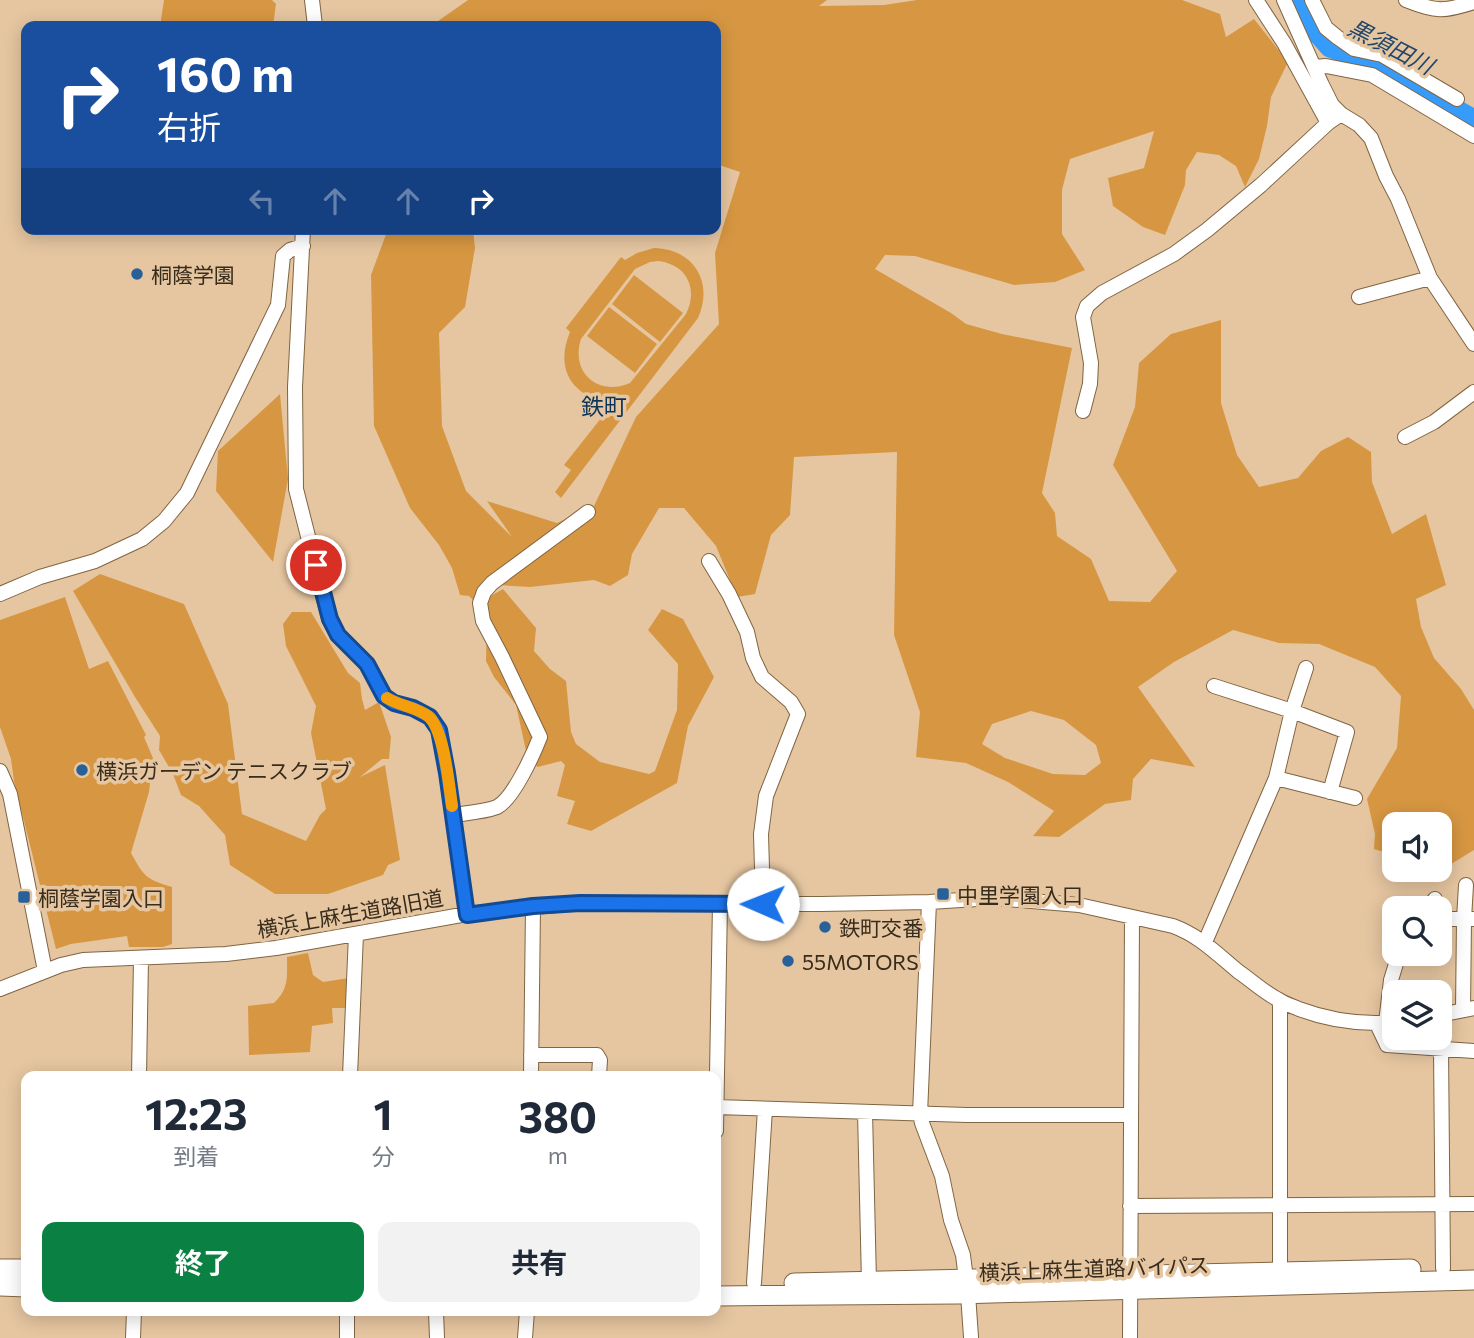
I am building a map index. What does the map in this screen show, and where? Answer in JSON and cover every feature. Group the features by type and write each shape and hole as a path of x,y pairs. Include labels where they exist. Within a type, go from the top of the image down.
{"main road":[{"name":"横浜上麻生道路バイパス","path":"1130,1282 1280,1271 1474,1267"},
{"path":"0,1269 21,1269"},
{"name":"横浜上麻生道路バイパス","path":"721,1296 1130,1282 1474,1280"},
{"name":"横浜上麻生道路バイパス","path":"721,1283 869,1282 967,1287"},
{"path":"0,1286 21,1287"}],"street":[{"path":"312,0 314,21"},
{"path":"1256,0 1334,118 1359,125 1371,138 1430,278 1474,344"},
{"path":"1312,0 1326,28 1354,49 1382,55 1458,99"},
{"path":"1406,0 1427,9 1449,10 1474,2"},
{"path":"1291,5 1314,67 1332,105 1334,118"},
{"path":"1329,66 1347,43"},
{"path":"1314,67 1329,66 1372,75 1474,136"},
{"path":"1083,411 1090,384 1091,363 1083,317 1087,306 1102,293 1174,254 1207,230 1334,118"},
{"path":"303,235 295,387 296,489 330,619 338,635 367,664 384,696 394,703 413,708 430,717 439,730 467,915"},
{"path":"0,594 40,577 95,561 142,539 164,520 187,493 278,305 283,256 290,250 303,246"},
{"path":"1359,297 1430,278"},
{"path":"1405,437 1434,422 1474,392"},
{"path":"453,816 496,807 506,800 531,759 540,737 483,621 480,603 484,592 492,583 588,512"},
{"path":"709,561 747,632 753,659 762,677 791,702 798,714 766,796 761,834 763,904"},
{"path":"1205,942 1276,778 1292,710 1306,668"},
{"path":"1214,686 1292,710 1347,732 1330,792"},
{"path":"0,771 10,794 45,971"},
{"path":"1276,778 1355,798"},
{"path":"1466,885 1469,919 1469,1009"},
{"name":"横浜上麻生道路旧道","path":"0,989 61,965 83,960 226,954 533,906 580,903 929,902 994,898 1079,905 1180,929 1205,942 1280,1001 1337,1020 1358,1024 1382,1023"},
{"path":"929,902 920,1114 942,1176 951,1220 963,1255 971,1337"},
{"path":"717,1071 720,903"},
{"path":"531,1071 533,906"},
{"path":"1130,1338 1132,917"},
{"path":"351,1071 356,934"},
{"path":"139,1071 141,959"},
{"path":"1280,1001 1280,1271"},
{"path":"1452,1049 1474,1051"},
{"path":"1441,1050 1443,1268"},
{"path":"531,1055 597,1055 600,1060 599,1071"},
{"path":"721,1107 967,1115 1131,1115"},
{"path":"754,1283 765,1109"},
{"path":"865,1112 869,1282"},
{"path":"1130,1206 1474,1204"},
{"path":"133,1338 134,1316"},
{"path":"347,1316 347,1338"},
{"path":"436,1316 437,1338"},
{"path":"525,1338 527,1316"}],"shaded area":[{"path":"164,0 272,0 276,4 274,21 161,21"},
{"path":"468,0 827,0 819,6 884,5 917,0 1182,0 1220,14 1226,37 1254,19 1288,62 1271,97 1259,159 1245,187 1236,166 1219,155 1197,152 1186,170 1185,185 1165,235 1143,227 1113,206 1108,178 1144,168 1154,131 1070,159 1062,190 1062,234 1085,270 1055,282 1014,285 915,256 885,255 875,269 966,324 1072,348 1042,493 1055,513 1057,536 1091,559 1109,601 1150,602 1177,571 1113,465 1135,407 1139,363 1171,334 1221,320 1221,403 1237,455 1259,487 1298,478 1321,451 1348,437 1371,452 1372,482 1392,534 1426,514 1446,585 1416,599 1421,627 1434,658 1461,689 1474,710 1474,850 1452,863 1452,812 1382,812 1382,851 1374,849 1375,834 1367,799 1397,748 1401,696 1375,667 1319,644 1279,643 1233,630 1174,662 1138,687 1195,767 1151,759 1133,779 1131,800 1105,804 1059,837 1033,836 1054,811 1008,782 966,763 916,757 920,712 894,635 897,452 794,457 790,515 771,535 755,594 737,597 716,546 684,508 659,508 632,554 628,575 610,586 594,580 530,587 498,585 487,598 503,589 536,628 534,651 550,669 566,681 571,732 576,744 600,762 649,774 655,771 677,710 678,664 648,630 662,609 683,619 714,677 688,726 677,783 591,831 567,824 575,801 557,796 565,765 561,761 538,767 528,760 516,705 494,677 486,661 487,614 469,596 460,595 452,568 439,545 410,508 374,426 371,275 386,235 474,235 475,248 465,307 439,333 442,426 466,491 512,537 487,501 557,523 594,506 636,417 719,324 715,253 740,172 721,166 721,21 438,21","holes":["1031,711 1064,720 1096,745 1101,763 1085,775 1053,774 1005,758 982,744 992,724"]},
{"path":"654,248 668,250 690,261 702,280 704,292 698,318 561,498 555,492 571,470 564,465 613,403 587,395 570,380 564,358 570,332 566,328 621,257 625,260","holes":["650,262 668,263 683,272 690,287 690,304 686,314 630,383 619,387 598,384 583,372 579,351 581,339 635,269"]},
{"path":"634,275 683,313 660,342 612,304"},
{"path":"609,307 657,344 635,373 587,336"},
{"path":"280,394 288,479 273,562 216,491 218,451"},
{"path":"100,574 184,604 228,704 242,814 306,841 326,809 311,733 316,706 286,646 283,624 292,612 311,612 348,673 360,683 365,710 379,702 391,737 389,759 382,759 360,777 385,765 400,860 388,865 383,875 328,894 275,894 230,865 225,835 199,806 181,795 159,750 160,736 73,591"},
{"name":"横浜ガーデン テニスクラブ","path":"65,597 89,669 108,661 146,735 144,737 153,758 149,792 131,853 146,876 172,887 172,944 163,947 129,947 127,936 71,944 56,949 14,781 11,759 0,727 0,620"},
{"path":"308,953 313,975 323,982 349,978 346,1008 332,1008 333,1023 312,1026 310,1052 249,1055 248,1006 274,1003 285,987 287,957"}],"waterway":[{"name":"黒須田川","path":"1301,0 1316,31 1330,47 1373,62 1474,120"}],"slow traffic":[{"path":"387,698 430,717 439,730 452,806"}],"place":[{"name":"桐蔭学園","path":"137,274"},
{"name":"横浜ガーデン テニスクラブ","path":"82,770"},
{"name":"中里学園入口","path":"943,894"},
{"name":"桐蔭学園入口","path":"24,897"},
{"name":"鉄町交番","path":"825,927"},
{"name":"55MOTORS","path":"788,961"}],"district":[{"name":"鉄町","path":"604,406"}],"route":[{"path":"316,565 330,619 338,635 367,664 384,696 394,703 413,708 430,717 439,730 467,915 580,903 763,904"}]}
